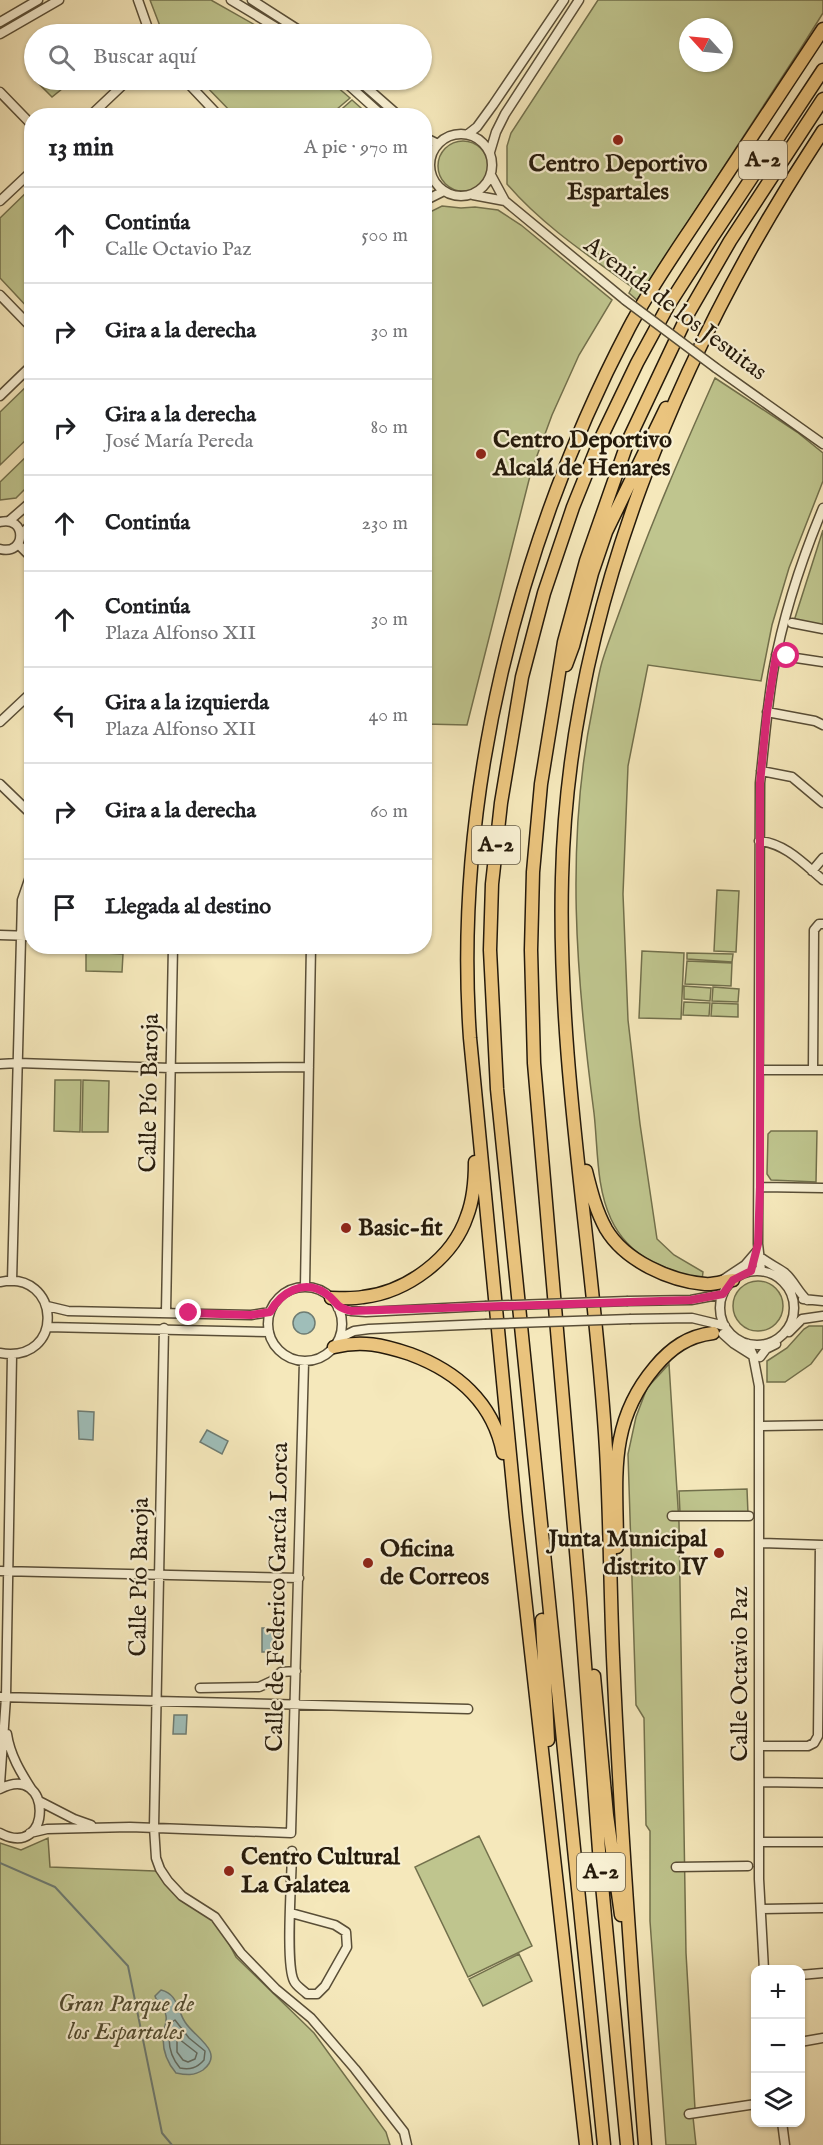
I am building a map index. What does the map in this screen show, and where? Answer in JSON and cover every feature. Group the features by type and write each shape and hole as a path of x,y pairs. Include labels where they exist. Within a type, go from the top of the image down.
{"highway":[{"path":"586,2145 516,1517 470,1038 468,974 471,889 478,804 493,709 522,590 550,508 598,393 630,327 665,270 823,29"},
{"name":"A-2","path":"604,2145 497,1089 490,950 492,884 501,803 522,677 544,593 573,507 600,440 637,363 668,306 823,68"},
{"name":"A-2","path":"627,2145 600,1864 580,1598 534,1063 531,962 533,872 541,784 564,642 586,561 628,441 689,312 730,242 823,99"},
{"path":"645,2145 631,1972 613,1659 606,1448 564,999 562,880 564,833 575,734 599,617 628,522 684,381 723,300 782,195 823,131"},
{"path":"782,195 823,141"},
{"path":"555,694 573,646 592,573 606,532 662,414 684,381"},
{"path":"335,1303 386,1291 408,1282 435,1263 453,1243 467,1217 474,1188 475,1161 467,1059 470,1038"},
{"path":"572,1090 586,1170 595,1204 607,1230 623,1248 661,1273 721,1288 733,1280"},
{"path":"613,1659 617,1590 618,1454 620,1432 625,1414 637,1390 669,1351 689,1339 723,1332"},
{"path":"337,1342 363,1342 386,1346 434,1364 462,1383 477,1398 492,1419 501,1440 516,1517"},
{"path":"537,1493 553,1851"},
{"path":"580,1598 591,1644 610,1836 631,1972"}],"street":[{"path":"0,22 38,0"},
{"path":"0,34 59,0"},
{"path":"138,0 146,24"},
{"path":"231,0 271,24"},
{"path":"252,0 289,24"},
{"path":"468,134 477,127 493,105 564,0"},
{"path":"490,152 505,114 579,0"},
{"path":"98,108 117,90"},
{"path":"194,90 211,108"},
{"path":"354,90 374,108"},
{"path":"369,90 390,108"},
{"path":"0,92 24,117"},
{"path":"432,156 438,144 451,135 468,134 479,139 490,152 493,163 491,175 484,187 473,195 463,197 444,191 437,185 432,176"},
{"path":"432,141 438,144"},
{"name":"Avenida de los Jesuitas","path":"491,175 505,201 625,300 823,444"},
{"path":"0,201 24,178"},
{"path":"432,197 444,191"},
{"name":"Avenida de los Jesuitas","path":"473,195 505,201"},
{"path":"0,295 24,320"},
{"path":"0,396 24,373"},
{"path":"3,521 24,507"},
{"path":"761,1270 758,1250 760,1187 759,841 762,771 767,712 776,655 802,560 823,508"},
{"path":"3,521 17,526 21,535"},
{"path":"1,551 14,548 24,532"},
{"path":"18,544 24,550"},
{"path":"792,623 823,629"},
{"path":"776,655 823,662"},
{"path":"0,722 24,700"},
{"path":"767,712 815,721 823,725"},
{"path":"762,771 792,777 823,803"},
{"path":"0,784 24,807"},
{"path":"759,841 771,842 782,847 823,880"},
{"path":"812,871 823,858"},
{"path":"12,1281 22,900 24,894"},
{"path":"813,1070 814,930 819,924 823,924"},
{"path":"0,935 21,936"},
{"name":"Calle Pío Baroja","path":"166,1312 173,954"},
{"path":"305,1287 311,954"},
{"path":"0,1064 170,1068 309,1067"},
{"path":"759,1070 823,1070"},
{"path":"760,1187 823,1188"},
{"path":"733,1280 751,1271 761,1270 780,1279 788,1287 792,1297 792,1317 783,1334 776,1340 761,1344 748,1344 692,1318 369,1329 354,1331 318,1359 304,1362 281,1353 273,1344 269,1332 270,1312 275,1302 294,1289 305,1287 320,1290 335,1303 351,1311 366,1312 691,1300 721,1288 758,1250"},
{"path":"751,1271 758,1250"},
{"path":"758,1250 796,1285 800,1294 807,1300"},
{"path":"0,1282 12,1281 27,1284 36,1289 47,1306 49,1317 48,1327 38,1343 29,1350 12,1355 0,1353"},
{"path":"721,1288 723,1332 733,1343 756,1356 782,1340 802,1319 823,1314"},
{"path":"792,1297 823,1301"},
{"path":"335,1303 342,1320 337,1342"},
{"path":"47,1306 68,1311 243,1315 270,1312"},
{"path":"792,1317 823,1314"},
{"path":"48,1327 269,1332"},
{"name":"Calle Pío Baroja","path":"164,1328 154,1827 156,1858 168,1881 182,1896 215,1917 241,1953 276,1989 311,2018 404,2132 407,2145"},
{"name":"Calle Octavio Paz","path":"748,1344 756,1356"},
{"name":"Calle Octavio Paz","path":"761,1344 756,1356 760,1543 759,1842 764,1965"},
{"path":"12,1355 4,1571 3,1697 8,1745 17,1765 39,1801 74,1819 97,1827"},
{"name":"Calle de Federico García Lorca","path":"154,1827 291,1833 304,1362"},
{"path":"759,1426 823,1425"},
{"path":"672,1516 749,1516"},
{"path":"759,1746 808,1746 814,1743 818,1736 822,1545 760,1543"},
{"path":"4,1571 299,1578"},
{"path":"201,1688 259,1687 272,1681 281,1672 296,1671"},
{"path":"3,1697 468,1709"},
{"path":"0,1784 4,1716"},
{"path":"759,1782 823,1784"},
{"path":"0,1790 20,1785 33,1792"},
{"path":"30,1833 40,1819 39,1801"},
{"path":"0,1833 14,1838 47,1829 154,1827"},
{"path":"759,1842 823,1842"},
{"path":"291,1913 335,1925 346,1932 347,1947 325,1986 317,1994 307,1994 294,1982 290,1952 292,1851"},
{"path":"676,1867 748,1866"},
{"path":"761,1910 823,1908"},
{"path":"805,1974 823,1972"},
{"path":"805,2041 823,2038"},
{"path":"689,2114 751,2105"},
{"path":"783,2127 785,2145"}],"green space":[{"path":"150,0 211,0 253,24 159,24"},
{"name":"Centro Deportivo Espartales","path":"598,0 823,0 823,13 637,300 629,293 632,287 583,252 535,213 507,184 507,146 511,133"},
{"path":"45,90 61,90 52,97"},
{"path":"210,90 341,90 350,98 338,108 227,108"},
{"path":"352,100 361,108 343,108"},
{"path":"463,141 472,143 483,152 488,166 486,175 477,186 463,191 454,189 443,180 438,166 440,157 449,146"},
{"path":"24,195 24,304 0,278 0,218"},
{"name":"Centro Deportivo Alcalá de Henares","path":"442,206 498,210 521,225 612,300 579,355 552,415 531,472 467,725 432,724 432,211"},
{"path":"715,378 797,432 823,453 823,481 789,568 772,625 761,681 648,665 628,766 623,894 628,1020 640,1124 657,1239 674,1255 703,1272 702,1280 661,1266 638,1253 619,1232 606,1207 598,1167 582,1011 576,909 576,858 584,757 602,662 655,517"},
{"path":"24,389 24,442 0,465 0,412"},
{"path":"24,459 24,490 16,498 0,500 0,482"},
{"path":"823,530 823,625 794,621"},
{"path":"717,890 739,891 736,952 714,951"},
{"path":"642,951 684,953 681,1019 639,1018"},
{"path":"687,953 733,954 732,962 687,959"},
{"path":"86,954 123,954 122,972 86,971"},
{"path":"687,961 732,963 731,986 685,984"},
{"path":"684,986 711,988 710,1001 684,999"},
{"path":"713,987 739,989 738,1002 712,1001"},
{"path":"684,1002 710,1003 709,1016 683,1015"},
{"path":"712,1003 738,1004 738,1017 711,1016"},
{"path":"55,1080 81,1080 80,1132 54,1131"},
{"path":"83,1080 109,1081 108,1132 82,1132"},
{"path":"771,1131 817,1131 816,1182 771,1180 767,1174 768,1134"},
{"path":"758,1281 767,1283 778,1292 783,1306 781,1315 772,1326 758,1331 749,1329 738,1320 733,1306 735,1297 744,1286"},
{"path":"809,1326 823,1326 823,1348 811,1364 785,1382 767,1382 767,1361 787,1348"},
{"path":"669,1364 679,1523 686,1953 696,2145 666,2145 650,1921 650,1831 646,1825 644,1718 636,1705 628,1454 636,1417 647,1388"},
{"path":"747,1489 748,1514 680,1513 679,1491"},
{"path":"479,1836 532,1946 468,1977 415,1867"},
{"name":"Gran Parque de los Espartales","path":"48,1838 50,1867 155,1871 219,1925 236,1957 314,2033 386,2132 390,2145 0,2145 0,1843 21,1850"},
{"path":"519,1954 532,1981 483,2006 469,1979"}],"water":[{"path":"304,1312 312,1315 315,1323 312,1331 304,1334 296,1331 293,1323 296,1315"},
{"path":"78,1411 94,1412 93,1440 79,1439"},
{"path":"207,1430 228,1441 222,1454 200,1442"},
{"path":"262,1628 280,1628 278,1652 262,1652"},
{"path":"174,1715 187,1715 186,1734 173,1734"},
{"path":"161,1990 171,1995 189,2028 210,2051 209,2063 200,2072 176,2073 169,2063 163,2042 166,2016 155,1996"}],"waterway":[{"path":"0,1863 55,1887 128,1966 162,2133 172,2145"}],"place":[{"name":"Centro Deportivo Espartales","path":"618,140"},
{"name":"Centro Deportivo Alcalá de Henares","path":"481,454"},
{"name":"Basic-fit","path":"346,1228"},
{"name":"Junta Municipal distrito IV","path":"719,1553"},
{"name":"Oficina de Correos","path":"368,1563"},
{"name":"Centro Cultural La Galatea","path":"229,1871"}],"route":[{"path":"189,1313 251,1315 270,1312 275,1302 284,1294 305,1287 320,1290 331,1298 338,1308 366,1312 706,1299 723,1294 733,1280 751,1271 758,1244 760,1187 760,783 767,712 776,655 787,656"}]}
